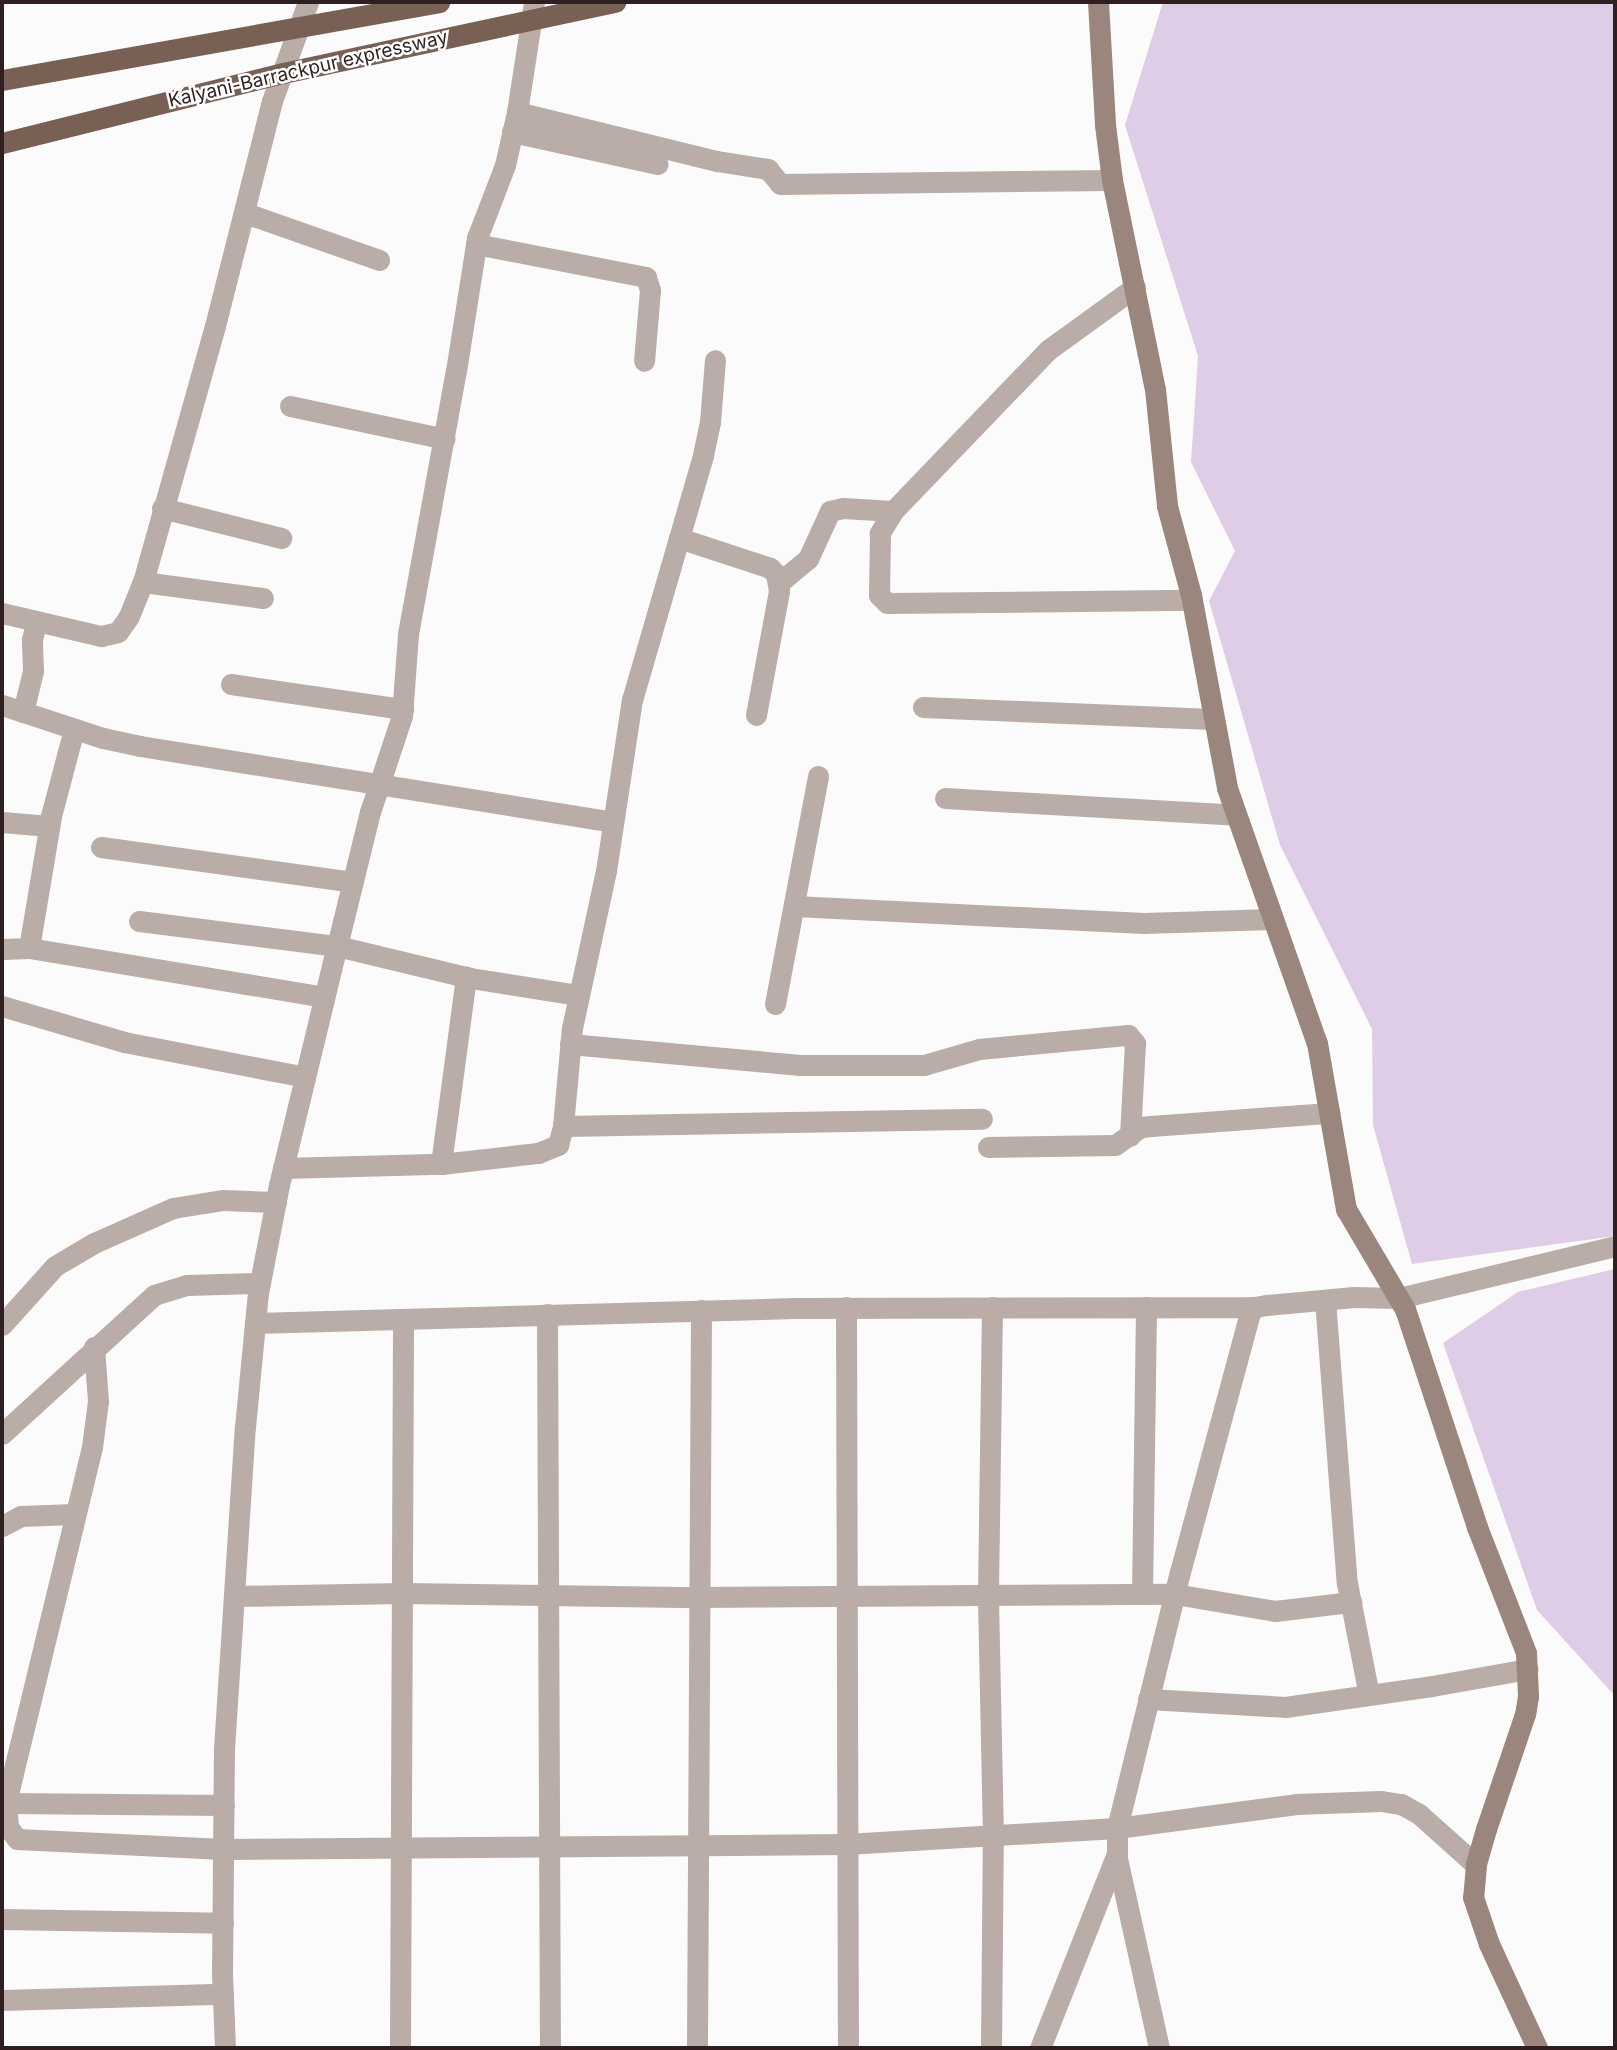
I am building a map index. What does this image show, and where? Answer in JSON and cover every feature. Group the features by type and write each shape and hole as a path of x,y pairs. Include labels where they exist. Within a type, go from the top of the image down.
{"highway":[{"name":"Kalyani-Barrackpur expressway","path":"2,80 439,2"},
{"name":"Kalyani-Barrackpur expressway","path":"2,143 533,10 615,2"}],"main road":[{"path":"1098,2 1105,125 1112,180 1154,389 1167,506 1192,600 1212,719 1227,788 1317,1044 1330,1113 1338,1178 1346,1209 1399,1298 1420,1347 1460,1477 1496,1581 1522,1642 1527,1668 1528,1696 1525,1714 1476,1865 1474,1898 1489,1944 1537,2048"}],"street":[{"path":"2,613 101,636 118,632 129,616 144,582 162,508 245,214 272,101 308,2"},
{"path":"225,2048 224,1805 234,1596 260,1283 276,1202 352,882 403,709 408,634 476,244 488,204 505,165 515,122 533,10"},
{"path":"515,122 768,169 780,184 1112,180"},
{"path":"515,122 657,164"},
{"path":"245,214 379,260"},
{"path":"476,244 646,277 650,289 644,361"},
{"path":"1135,287 1048,350 893,510 880,533 879,595 887,603 1192,600"},
{"path":"284,1168 442,1164 552,1150 558,1145 563,1126 570,1044 606,871 638,677 708,433 715,360"},
{"path":"290,406 444,439"},
{"path":"162,508 281,538"},
{"path":"779,583 802,567 830,511 843,508 893,510"},
{"path":"679,538 770,568 779,583 756,715"},
{"path":"144,582 264,598"},
{"path":"23,712 33,671 32,640 36,622"},
{"path":"231,684 403,709"},
{"path":"2,705 74,729 140,746 613,822"},
{"path":"923,707 1212,719"},
{"path":"29,948 49,826 74,729"},
{"path":"775,1004 818,776"},
{"path":"944,798 1236,815"},
{"path":"2,822 49,826"},
{"path":"101,847 352,882"},
{"path":"794,906 1144,923 1272,919"},
{"path":"139,921 337,946 466,977 579,995"},
{"path":"2,949 29,948 324,997"},
{"path":"442,1164 466,977"},
{"path":"2,1006 124,1042 305,1077"},
{"path":"570,1044 800,1065 925,1065 979,1049 1128,1035 1135,1043 1130,1136"},
{"path":"988,1147 1115,1145 1141,1128 1151,1126 1330,1113"},
{"path":"563,1126 982,1119"},
{"path":"2,1325 55,1266 105,1238 173,1208 201,1202 276,1202"},
{"path":"255,1323 846,1307 1255,1307 1325,1300 1399,1298 1615,1246"},
{"path":"2,1434 154,1294 187,1285 260,1283"},
{"path":"1325,1300 1336,1463 1351,1602 1369,1695"},
{"path":"846,1307 848,2048"},
{"path":"991,2048 993,1837 988,1593 992,1307"},
{"path":"1142,1594 1146,1307"},
{"path":"1159,2048 1117,1854 1117,1828 1175,1594 1250,1313 1255,1307"},
{"path":"697,2048 701,1310"},
{"path":"547,1314 550,2048"},
{"path":"400,2048 403,1319"},
{"path":"94,1347 98,1401 92,1447 10,1745 6,1803 9,1839 223,1849 548,1849 846,1844 1117,1828 1296,1804 1381,1801 1401,1804 1419,1814 1476,1865"},
{"path":"2,1526 21,1516 75,1514"},
{"path":"234,1596 402,1593 698,1597 988,1593 1175,1594 1266,1611 1351,1602"},
{"path":"1148,1699 1285,1707 1527,1668"},
{"path":"6,1803 224,1805"},
{"path":"1040,2048 1117,1854"},
{"path":"2,1919 223,1923"},
{"path":"2,2000 223,1994"}],"shaded area":[{"path":"1163,2 1615,2 1615,1236 1412,1264 1373,1125 1372,1029 1280,845 1209,601 1235,551 1191,462 1198,356 1125,125"},
{"path":"1615,1269 1615,1696 1537,1610 1443,1343 1518,1292"}]}
